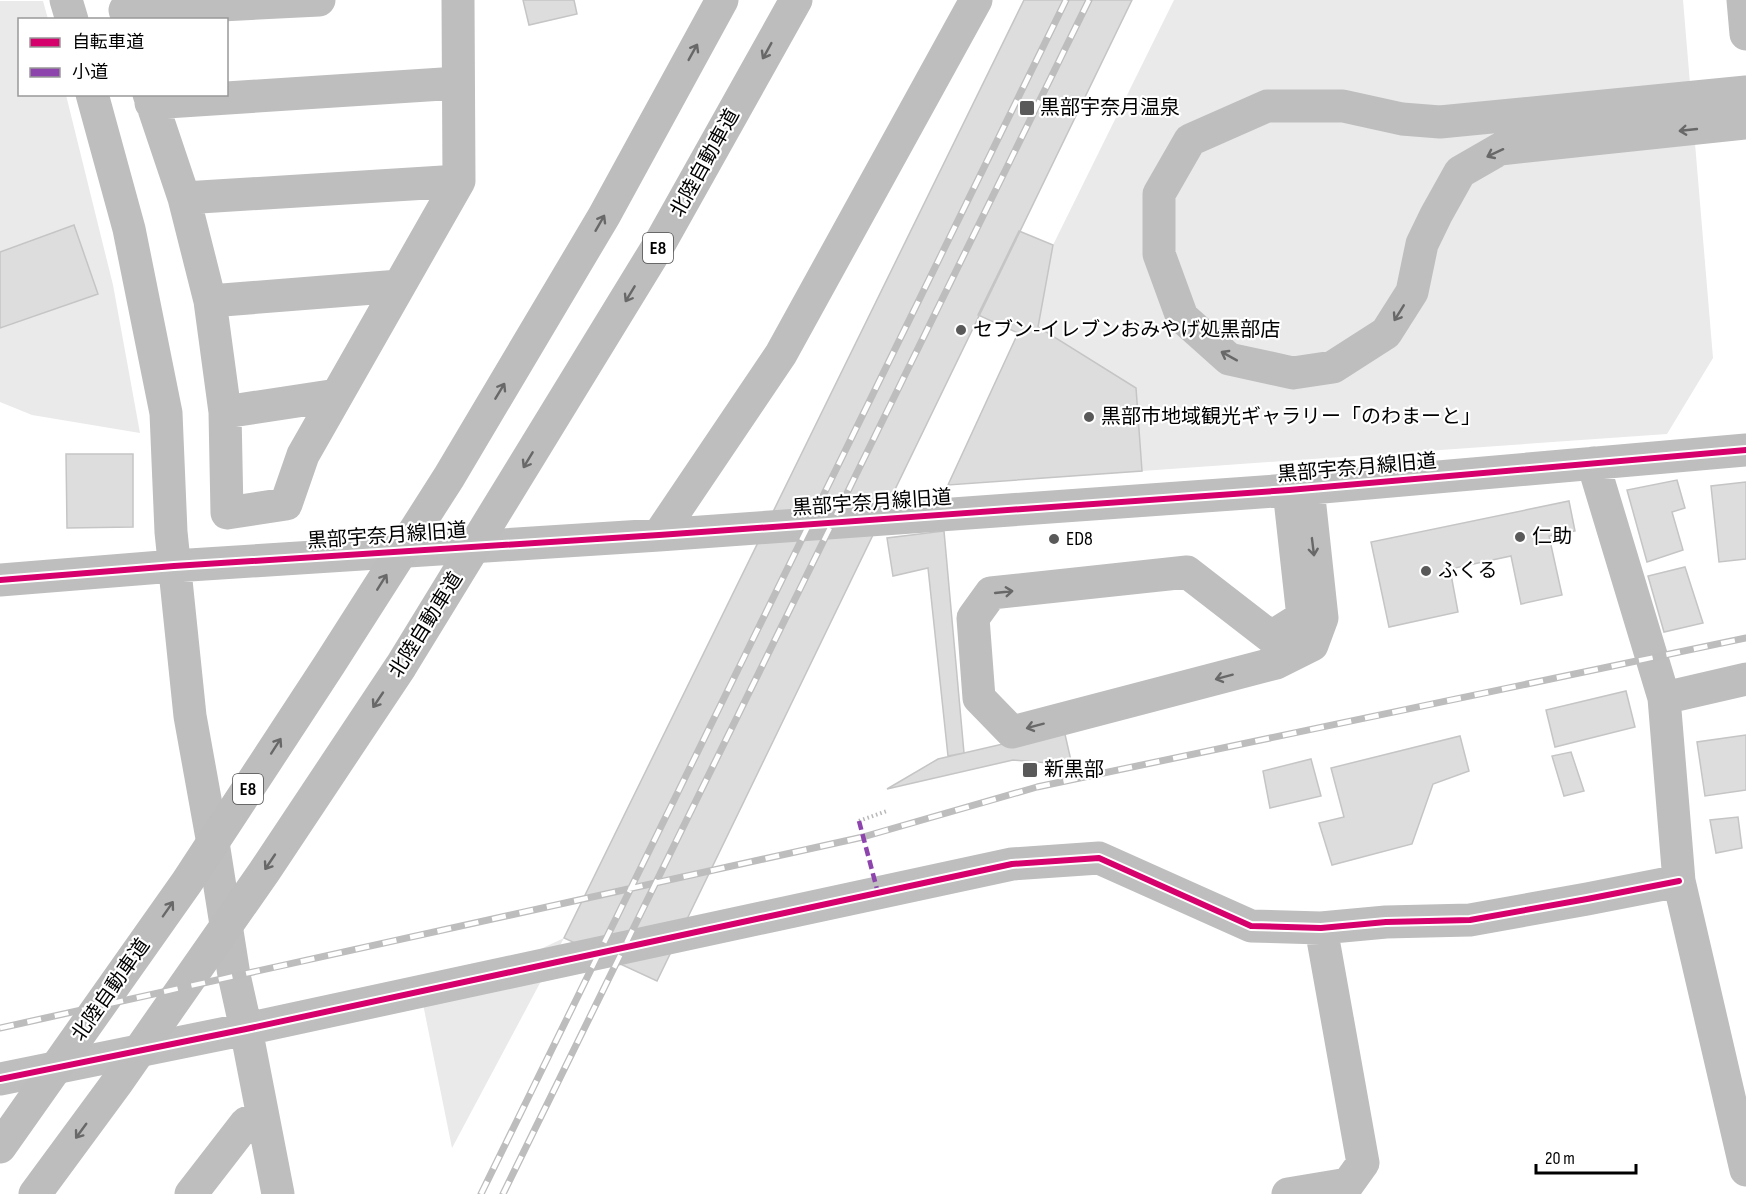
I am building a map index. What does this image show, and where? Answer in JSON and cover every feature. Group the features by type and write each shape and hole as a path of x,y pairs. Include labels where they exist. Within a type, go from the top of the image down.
{"highway":[{"name":"北陸自動車道","path":"0,1148 187,882 449,477 604,216 722,0"},
{"name":"北陸自動車道","path":"35,1194 116,1084 264,872 388,685 660,243 796,0"}],"street":[{"path":"66,0 71,18"},
{"path":"127,18 125,10 319,0"},
{"path":"208,96 150,99 184,198 210,301 225,412 227,513 286,504 303,455 459,181 458,0"},
{"path":"659,534 781,354 976,0"},
{"path":"1743,0 1746,34"},
{"path":"228,95 458,83"},
{"path":"1746,92 1440,122 1402,119 1343,106 1267,106 1190,140 1159,194 1159,254 1182,317 1229,359 1293,373 1333,367 1386,333 1412,292 1422,244 1460,172 1500,149 1746,123"},
{"path":"93,96 129,228 166,413 171,532 190,716 234,975 278,1194"},
{"path":"184,198 459,181"},
{"path":"210,301 399,286"},
{"path":"225,412 337,395"},
{"name":"黒部宇奈月線旧道","path":"0,580 174,566 1299,489 1746,450"},
{"path":"1593,464 1664,698 1679,881 1746,1170"},
{"path":"1299,489 1322,618 1312,645 1276,663 1012,732 979,698 973,618 991,593 1187,572 1271,637 1303,617 1299,489"},
{"path":"1664,698 1746,679"},
{"path":"0,1079 246,1029 1012,864 1099,858 1251,926 1321,928 1386,922 1470,920 1679,881"},
{"path":"1288,1194 1347,1184 1363,1163 1321,928"},
{"path":"191,1194 246,1123 262,1119"}],"path":[{"path":"859,821 887,811"}],"shaded area":[{"path":"1174,0 1683,0 1713,358 1667,434 1142,471 1136,388 1038,327 1053,245"},
{"path":"0,1 43,1 48,18 18,18 18,96 66,96 113,285 140,433 32,415 0,402 0,328 98,294 74,225 0,252"},
{"path":"564,938 452,1148 423,1004"}],"building":[{"path":"523,0 574,0 577,14 529,25"},
{"path":"1024,0 1132,0 657,981 564,938"},
{"path":"74,225 98,294 0,328 0,252"},
{"path":"1019,231 1053,245 1038,327 1136,388 1142,471 948,485 1018,333 978,315"},
{"path":"66,454 133,454 133,527 67,528"},
{"path":"1677,480 1685,508 1672,512 1683,550 1647,562 1627,490"},
{"path":"1746,482 1746,559 1719,562 1711,486"},
{"path":"1569,501 1575,531 1549,536 1562,595 1521,604 1511,556 1450,569 1458,612 1389,627 1371,542"},
{"path":"944,531 964,753 948,756 928,568 893,576 887,538"},
{"path":"1685,567 1703,623 1664,632 1648,576"},
{"path":"1626,691 1635,727 1555,747 1546,710"},
{"path":"1064,730 1072,765 1013,760 887,789 938,759"},
{"path":"1746,735 1746,790 1705,796 1697,742"},
{"path":"1460,736 1469,771 1433,784 1412,844 1332,865 1319,823 1344,817 1331,768"},
{"path":"1571,752 1584,791 1564,796 1552,756"},
{"path":"1311,759 1321,796 1270,808 1263,771"},
{"path":"1738,817 1742,848 1716,853 1710,820"}],"railway":[{"path":"481,1194 1066,0"},
{"path":"503,1194 1089,0"},
{"path":"0,1028 863,837 1037,787 1746,638"}],"marked path":[{"path":"859,821 878,893"}],"cycle path":[{"path":"0,580 174,566 659,535 1289,490 1746,450"},
{"path":"0,1079 246,1029 1012,864 1099,858 1251,926 1321,928 1386,922 1470,920 1679,881"}],"place":[{"name":"黒部宇奈月温泉","path":"1027,108"},
{"name":"セブン-イレブンおみやげ処黒部店","path":"961,330"},
{"name":"黒部市地域観光ギャラリー「のわまーと」","path":"1089,417"},
{"name":"仁助","path":"1520,537"},
{"name":"ED8","path":"1054,539"},
{"name":"ふくる","path":"1426,571"},
{"name":"新黒部","path":"1030,770"}]}
